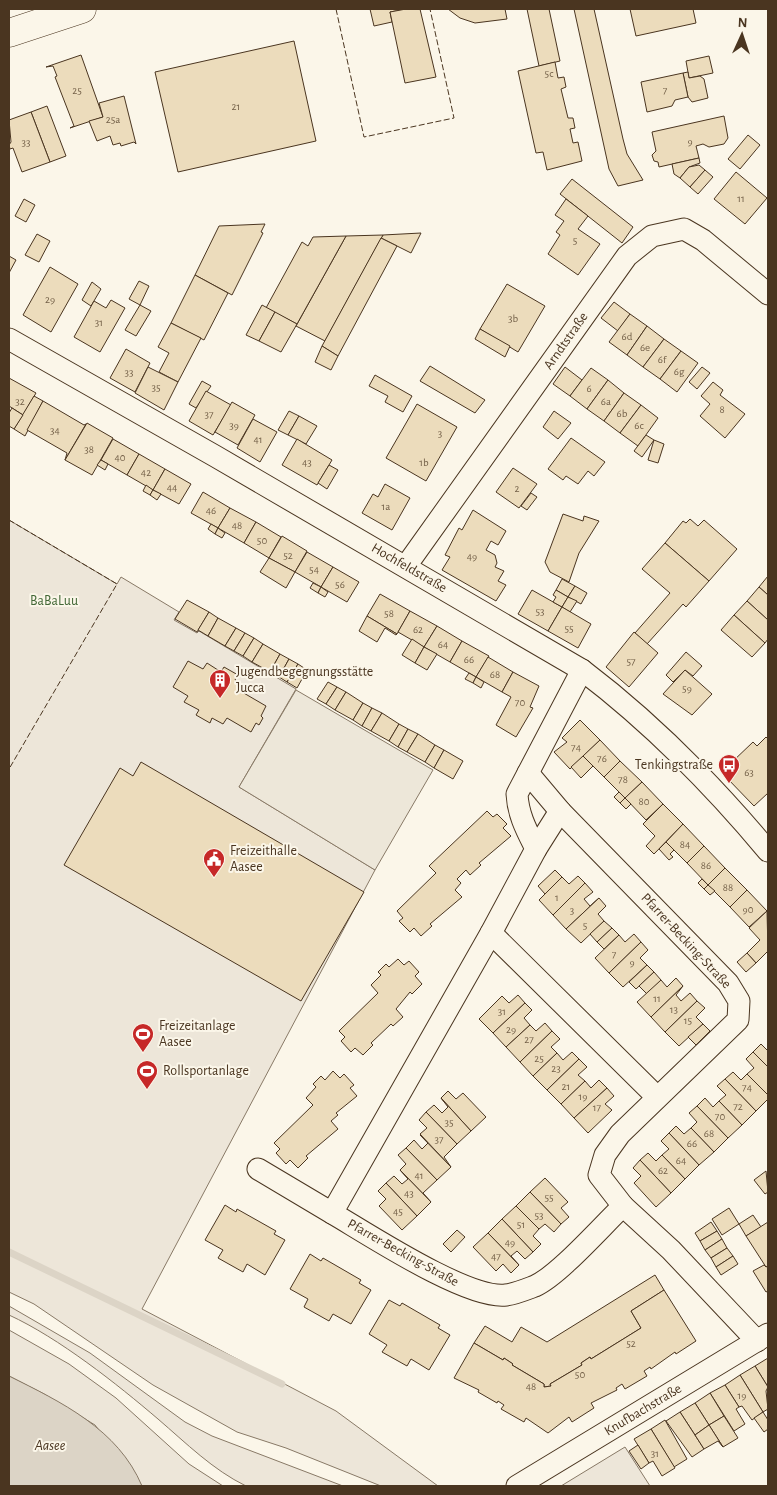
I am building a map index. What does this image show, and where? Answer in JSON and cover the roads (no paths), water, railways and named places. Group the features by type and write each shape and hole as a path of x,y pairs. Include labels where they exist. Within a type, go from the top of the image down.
{"main road":[{"path":"9,33 82,9"}],"street":[{"name":"Arndtstraße","path":"406,566 627,256 652,236 684,229 703,240 768,294"},
{"name":"Hochfeldstraße","path":"9,339 406,566 582,670 621,700 673,747 741,818 768,851"},
{"path":"536,849 518,808 517,794 582,670"},
{"name":"Pfarrer-Becking-Straße","path":"528,773 560,811 728,983 740,1001 738,1020 620,1134 605,1155 599,1175 623,1206 763,1337"},
{"name":"Pfarrer-Becking-Straße","path":"332,1213 491,933 536,849 560,811"},
{"path":"491,933 657,1097"},
{"name":"Pfarrer-Becking-Straße","path":"258,1170 450,1281 473,1289 505,1295 536,1285 555,1271 623,1206"},
{"name":"Knufbachstraße","path":"517,1486 763,1337"}],"water":[{"name":"Aasee","path":"9,1376 68,1407 103,1433 132,1466 142,1486 9,1486"}],"waterway":[{"path":"9,1252 282,1384"}],"place":[{"name":"Jugendbegegnungsstätte Jucca","path":"220,699"},
{"name":"Tenkingstraße","path":"729,784"},
{"name":"Freizeithalle Aasee","path":"214,878"},
{"name":"Freizeitanlage Aasee","path":"143,1053"},
{"name":"Rollsportanlage","path":"147,1090"}],"park label":[{"name":"BaBaLuu","path":"54,601"}]}
